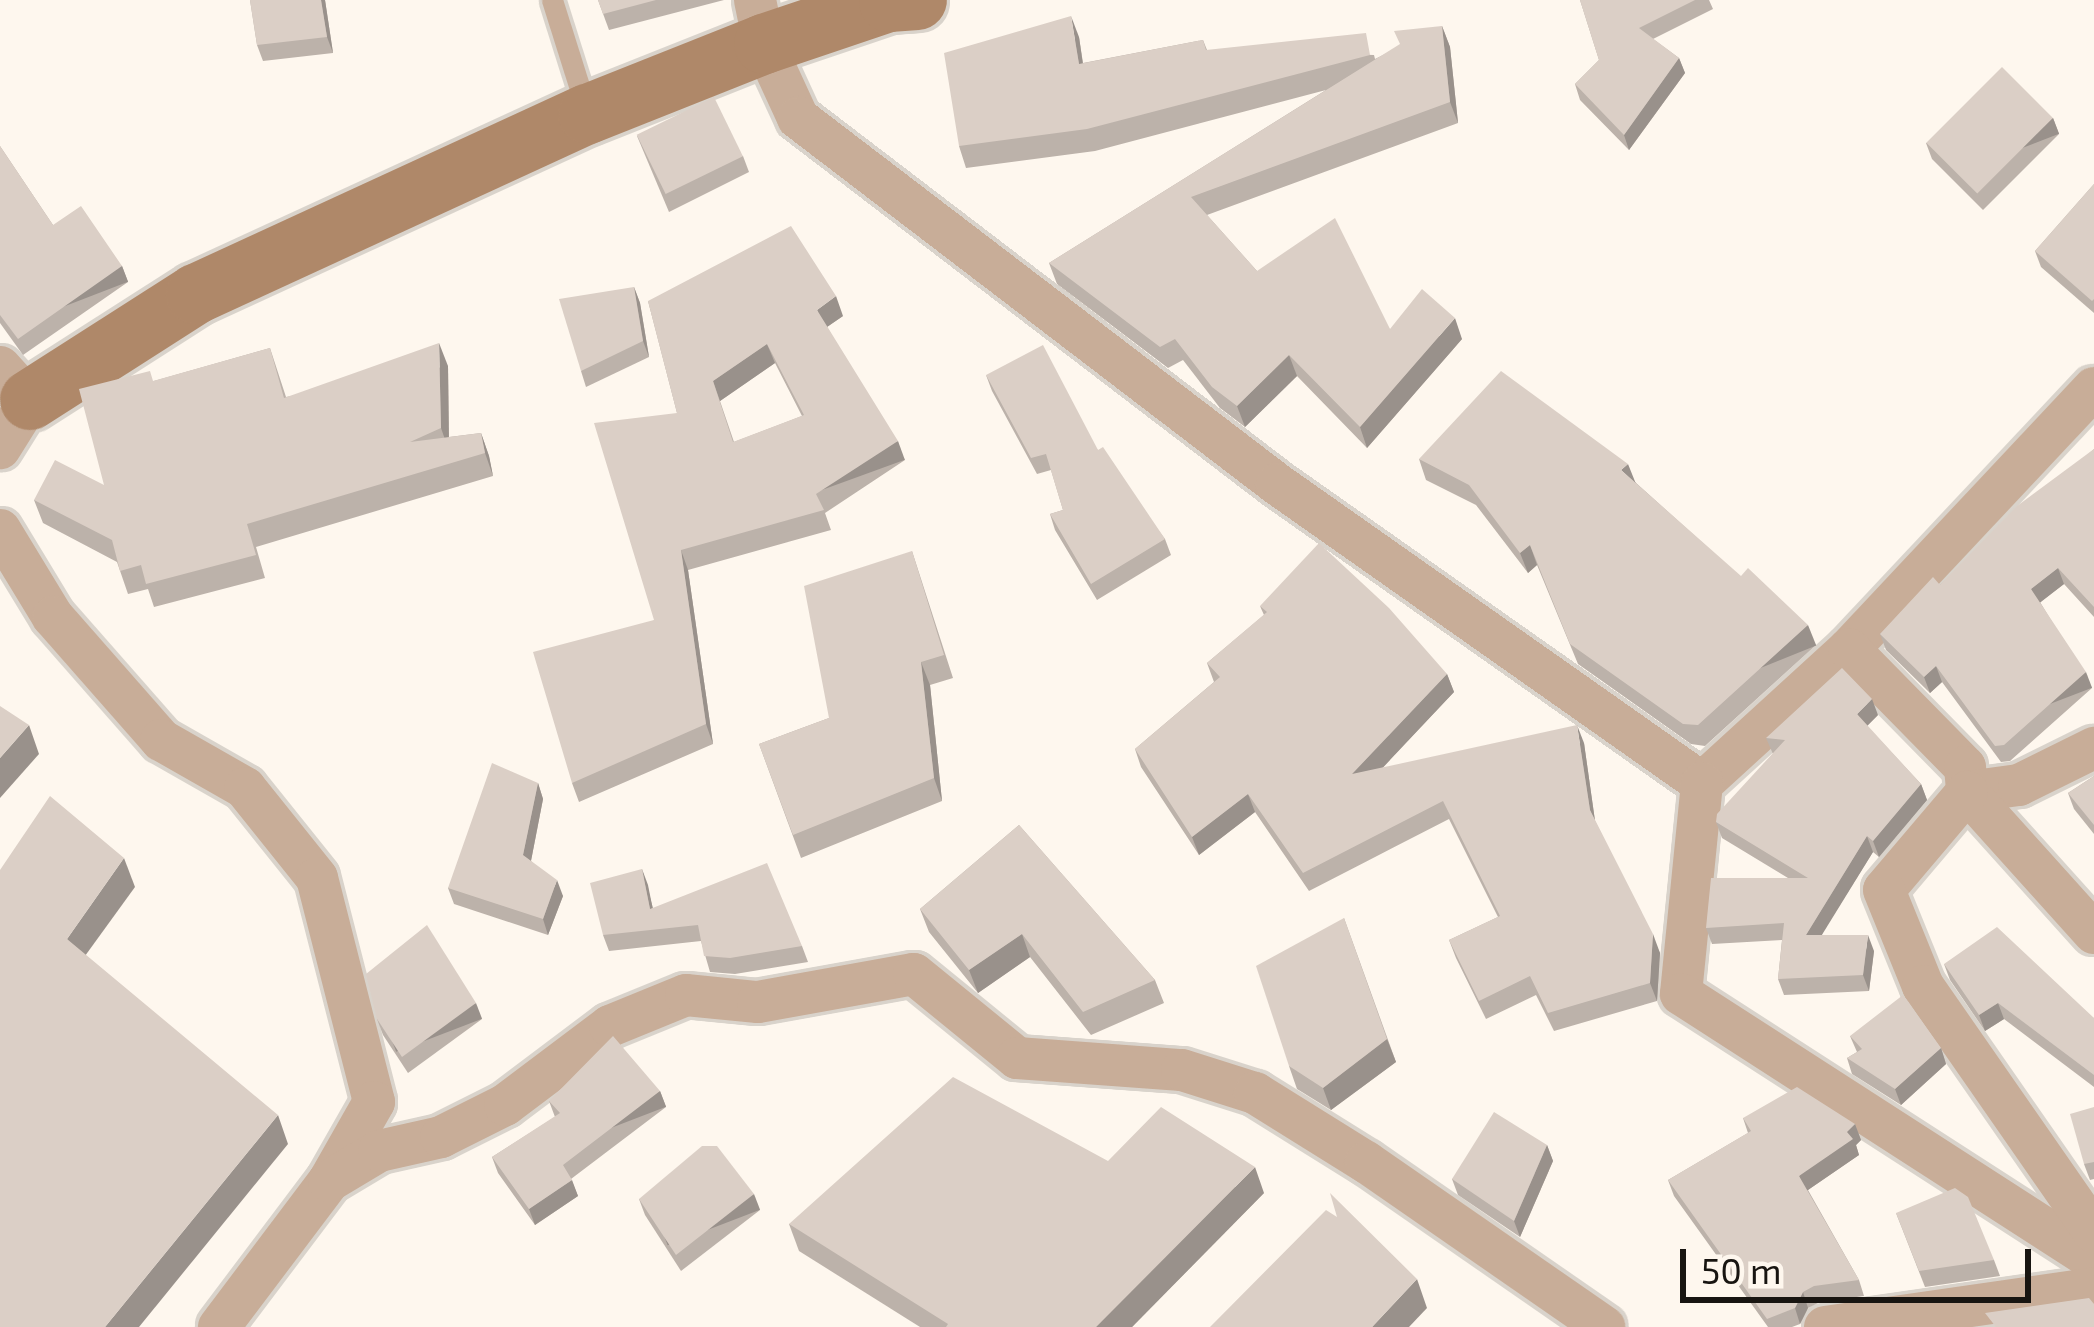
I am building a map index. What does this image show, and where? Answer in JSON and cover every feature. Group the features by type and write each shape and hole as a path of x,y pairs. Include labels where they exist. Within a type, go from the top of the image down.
{"street":[{"path":"10,405 196,294 588,114 759,22 916,0"},
{"path":"759,22 799,118 1277,484 1702,783"},
{"path":"2094,388 1849,650 1702,783 1681,994 2094,1260"},
{"path":"0,530 53,617 160,740 245,788 317,878 374,1102 329,1180 219,1327"},
{"path":"1849,650 1965,767 1967,791 2094,934"},
{"path":"2094,748 2019,785 1967,791 1884,890 1923,986 2094,1232"},
{"path":"329,1180 379,1151 441,1137 505,1105 610,1026 686,995 758,1002 914,974 1017,1058 1182,1070 1255,1093 1366,1162 1604,1327"},
{"path":"1825,1327 2094,1288"}],"lane":[{"path":"552,0 588,114"}],"building":[{"path":"250,0 321,0 327,37 257,45"},
{"path":"598,0 656,0 603,14"},
{"path":"1580,0 1695,0 1639,28 1679,58 1624,135 1575,84 1599,60"},
{"path":"1071,16 1079,64 1203,40 1206,50 1366,33 1370,55 1087,129 959,146 944,53"},
{"path":"1442,26 1450,102 1191,197 1257,271 1335,218 1390,329 1422,289 1455,318 1360,427 1289,355 1237,406 1212,387 1175,339 1160,347 1049,263 1400,44 1394,31"},
{"path":"2002,67 2053,118 1977,194 1926,143"},
{"path":"714,97 743,156 666,194 637,135"},
{"path":"0,146 53,225 81,206 122,266 18,339 0,315"},
{"path":"2094,184 2094,299 2092,301 2035,251"},
{"path":"791,226 836,296 817,310 898,441 816,494 824,510 681,550 706,724 572,783 533,652 654,620 594,423 677,413 648,301","holes":["767,344 804,415 733,442 713,381"]},
{"path":"634,287 643,341 581,371 559,299"},
{"path":"439,343 441,428 410,442 481,433 485,453 247,524 256,555 146,584 141,565 120,571 112,540 34,500 55,460 104,485 79,389 150,371 153,381 270,348 284,398"},
{"path":"1043,345 1098,450 1103,447 1165,539 1091,584 1050,514 1063,510 1046,454 1031,458 986,375"},
{"path":"1501,371 1628,464 1621,470 1741,576 1748,568 1808,625 1698,725 1683,724 1570,644 1530,545 1520,553 1469,485 1419,459"},
{"path":"2094,449 2094,607 2058,568 2031,589 2086,672 2004,745 1995,746 1936,666 1924,677 1880,634 1933,577 1940,585 2017,506"},
{"path":"1319,543 1389,608 1447,674 1352,774 1577,725 1590,810 1653,934 1650,983 1548,1013 1530,976 1479,1001 1449,940 1500,916 1443,801 1303,873 1248,794 1192,837 1135,749 1220,677 1207,663 1267,612 1260,606"},
{"path":"912,551 944,655 921,662 934,778 793,835 759,744 829,718 804,586"},
{"path":"1842,668 1872,699 1857,714 1921,784 1873,841 1867,836 1806,935 1868,935 1863,975 1778,979 1784,923 1706,928 1711,878 1808,878 1716,822 1717,814 1785,740 1766,738"},
{"path":"0,706 29,725 0,758"},
{"path":"492,763 538,783 523,855 557,880 543,919 448,888"},
{"path":"2094,776 2094,825 2068,793"},
{"path":"50,796 124,858 67,939 278,1115 105,1327 0,1327 0,870"},
{"path":"1019,825 1155,980 1083,1012 1022,934 969,970 920,909"},
{"path":"767,863 802,946 730,958 704,956 698,925 603,935 590,883 642,869 650,909"},
{"path":"1344,918 1387,1039 1323,1088 1289,1066 1256,966"},
{"path":"427,925 476,1003 402,1057 377,1019 366,974"},
{"path":"1997,927 2094,1018 2094,1075 1998,1003 1979,1015 1944,964"},
{"path":"1903,995 1941,1048 1895,1089 1847,1058 1862,1049 1850,1036"},
{"path":"613,1036 660,1091 563,1165 572,1180 529,1209 492,1157 560,1113 549,1101"},
{"path":"953,1077 1108,1161 1161,1107 1255,1167 1096,1327 946,1327 948,1324 789,1224"},
{"path":"1797,1087 1855,1124 1847,1132 1853,1139 1799,1176 1859,1280 1814,1286 1803,1292 1795,1308 1767,1319 1668,1180 1751,1131 1743,1118"},
{"path":"2094,1107 2094,1162 2084,1164 2070,1114"},
{"path":"1494,1112 1547,1145 1514,1221 1452,1179"},
{"path":"702,1146 717,1146 754,1194 676,1255 639,1199"},
{"path":"1955,1188 1968,1197 1994,1260 1919,1271 1896,1213"},
{"path":"1330,1193 1417,1279 1372,1327 1210,1327 1326,1210 1337,1217"},
{"path":"2089,1298 2094,1304 2094,1327 1996,1327 1985,1313"}]}
